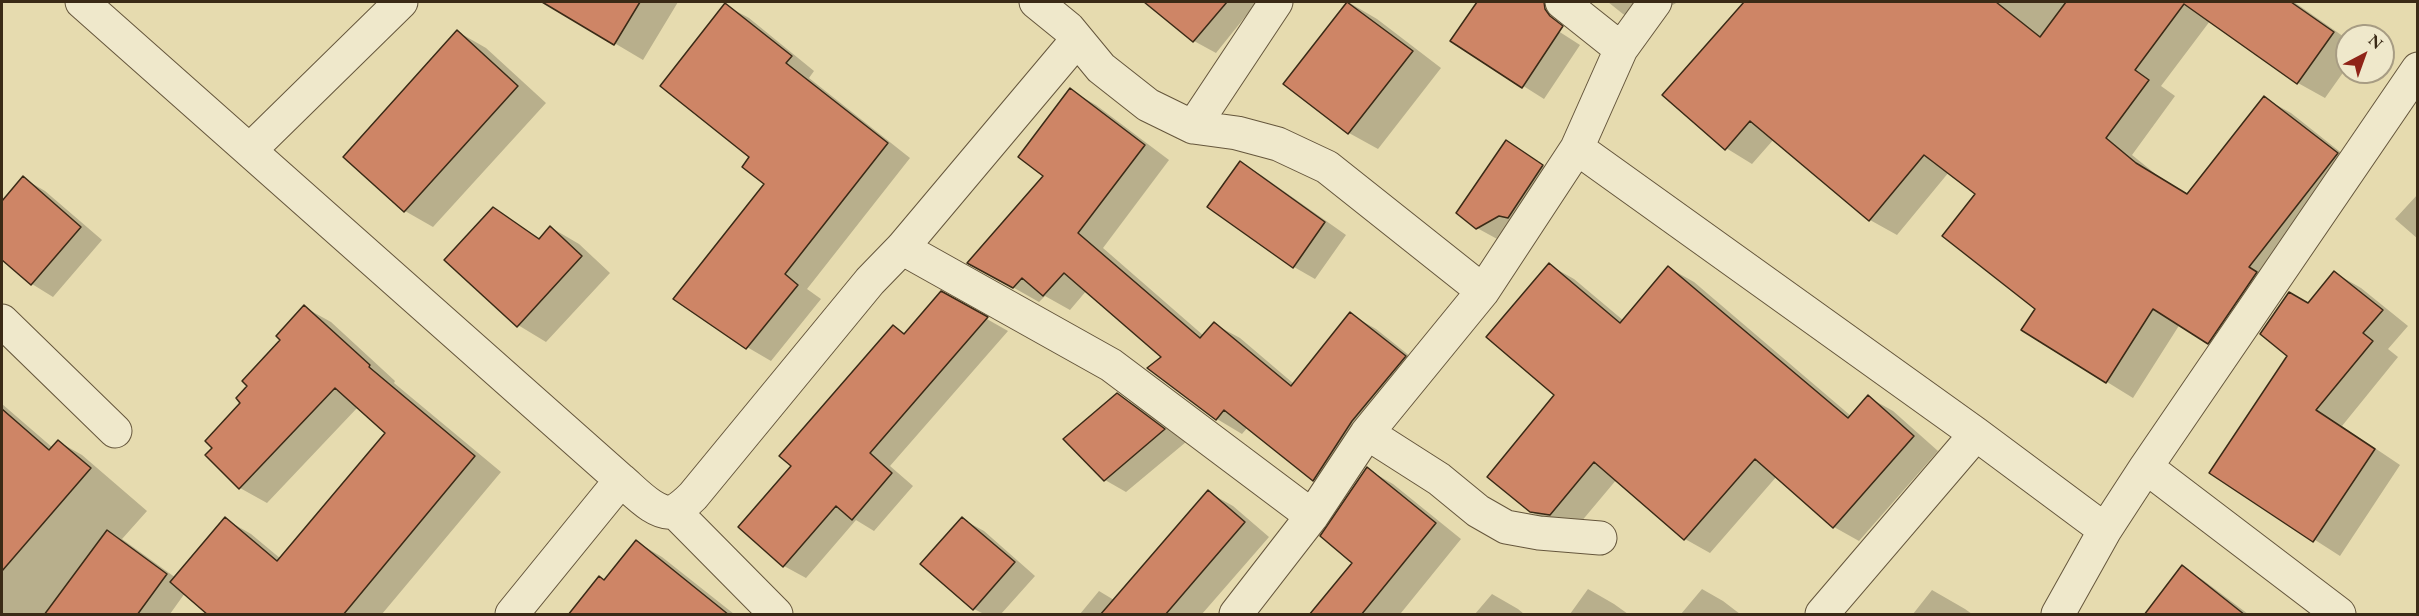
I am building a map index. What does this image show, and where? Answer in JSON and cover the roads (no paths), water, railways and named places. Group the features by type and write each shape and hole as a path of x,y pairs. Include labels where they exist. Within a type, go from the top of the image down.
{"street":[{"path":"82,2 621,480 654,508 667,513 674,511 693,496 870,281 902,249 1077,40"},
{"path":"250,150 400,2"},
{"path":"1036,2 1068,28 1101,68 1148,105 1193,127 1237,133 1278,144 1327,167 1483,291"},
{"path":"1193,127 1276,2"},
{"path":"1562,2 1621,49"},
{"path":"1236,615 1312,516 1367,433 1483,291 1577,148 1621,49 1655,2"},
{"path":"2059,614 2105,530 2146,466 2418,69"},
{"path":"1577,148 1976,434 2105,530"},
{"path":"902,249 1111,365 1312,516"},
{"path":"2,321 115,431"},
{"path":"1367,433 1439,479 1478,512 1506,527 1539,533 1600,538"},
{"path":"1822,615 1976,434"},
{"path":"2146,466 2338,615"},
{"path":"512,615 621,480"},
{"path":"674,511 776,615"}]}
